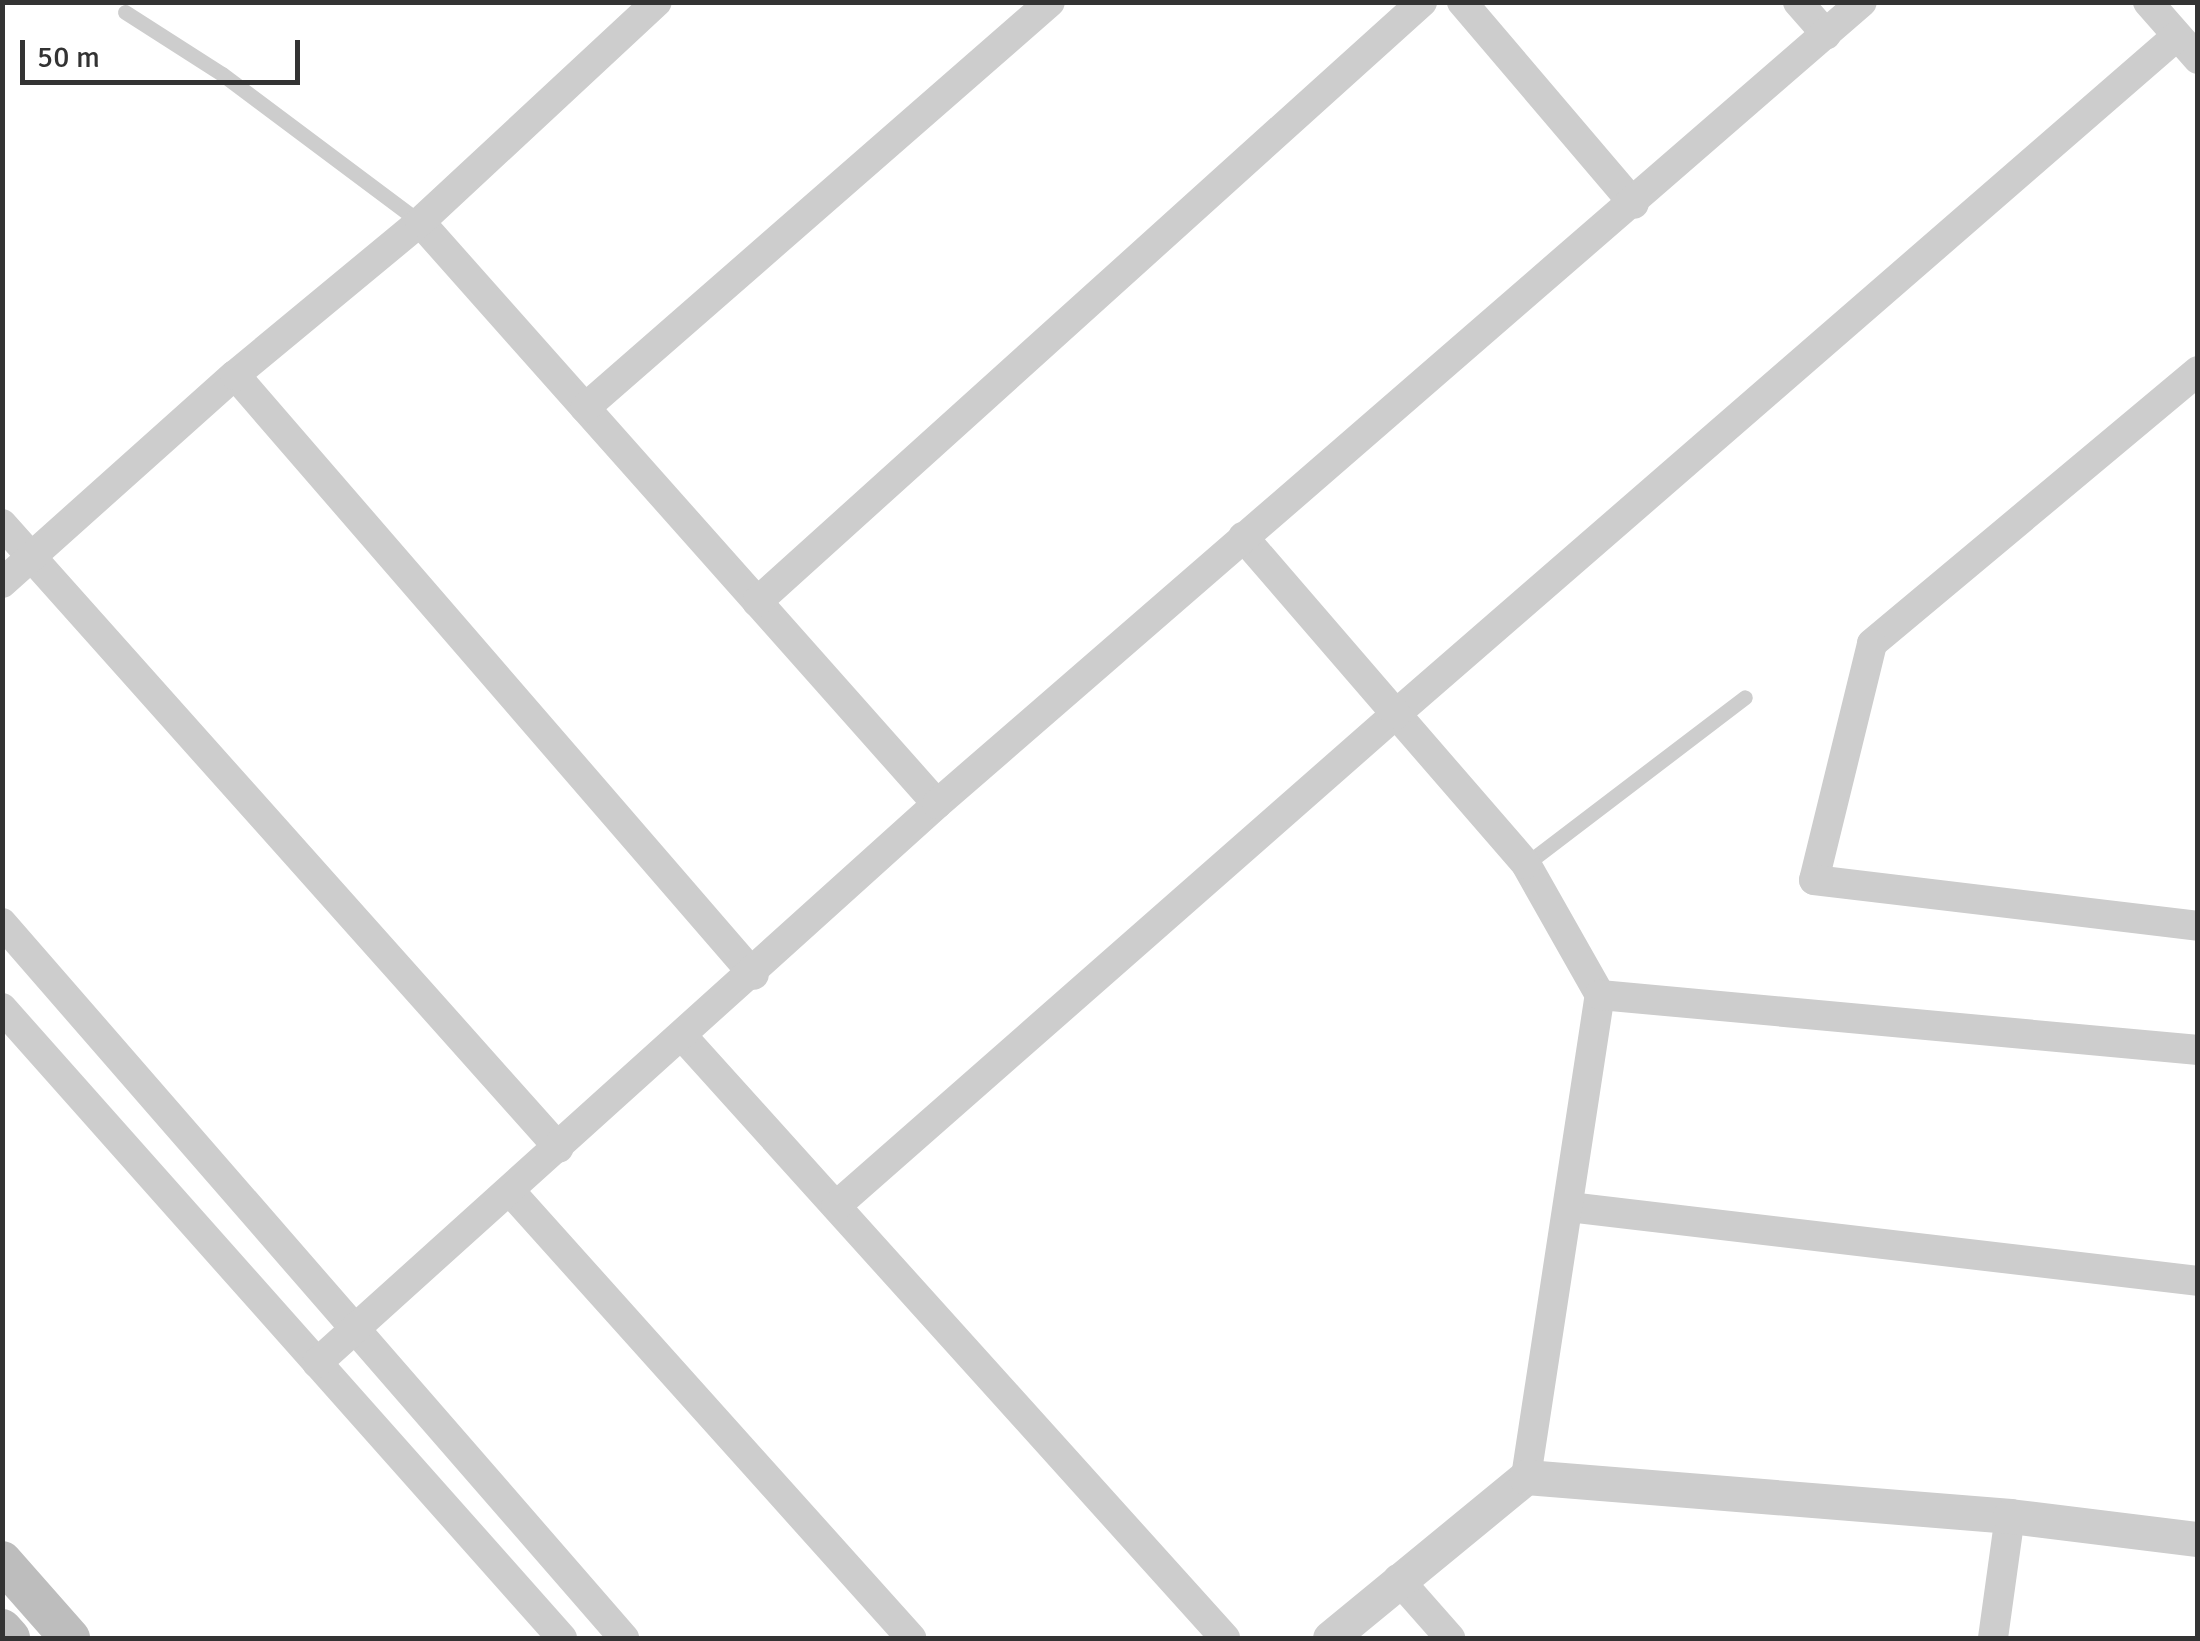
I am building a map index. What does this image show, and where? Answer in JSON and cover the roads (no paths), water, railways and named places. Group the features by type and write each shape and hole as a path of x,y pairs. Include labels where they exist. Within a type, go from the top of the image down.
{"main road":[{"path":"2,1562 70,1638"},
{"path":"2,1630 10,1638"}],"street":[{"path":"2,583 235,375 420,222 657,2"},
{"path":"585,408 1050,2"},
{"path":"756,602 1422,2"},
{"path":"1462,2 1634,204"},
{"path":"1798,2 1826,34"},
{"path":"318,1363 754,975 937,804 1242,537 1634,204 1862,2"},
{"path":"2148,2 2198,59"},
{"path":"836,1206 2177,36"},
{"path":"420,222 937,804"},
{"path":"2198,371 1872,644 1814,880 2198,926"},
{"path":"235,375 754,975"},
{"path":"2,524 559,1148"},
{"path":"1242,537 1526,864 1600,995 1526,1476 1330,1638"},
{"path":"2,923 624,1638"},
{"path":"1600,995 2198,1050"},
{"path":"2,1008 562,1638"},
{"path":"684,1038 1225,1638"},
{"path":"510,1191 911,1638"},
{"path":"1569,1207 2198,1281"},
{"path":"1526,1476 2010,1516 2198,1539"},
{"path":"1993,1638 2010,1516"},
{"path":"1398,1579 1450,1638"}],"lane":[{"path":"125,12 222,74 420,222"},
{"path":"1526,864 1745,697"}]}
